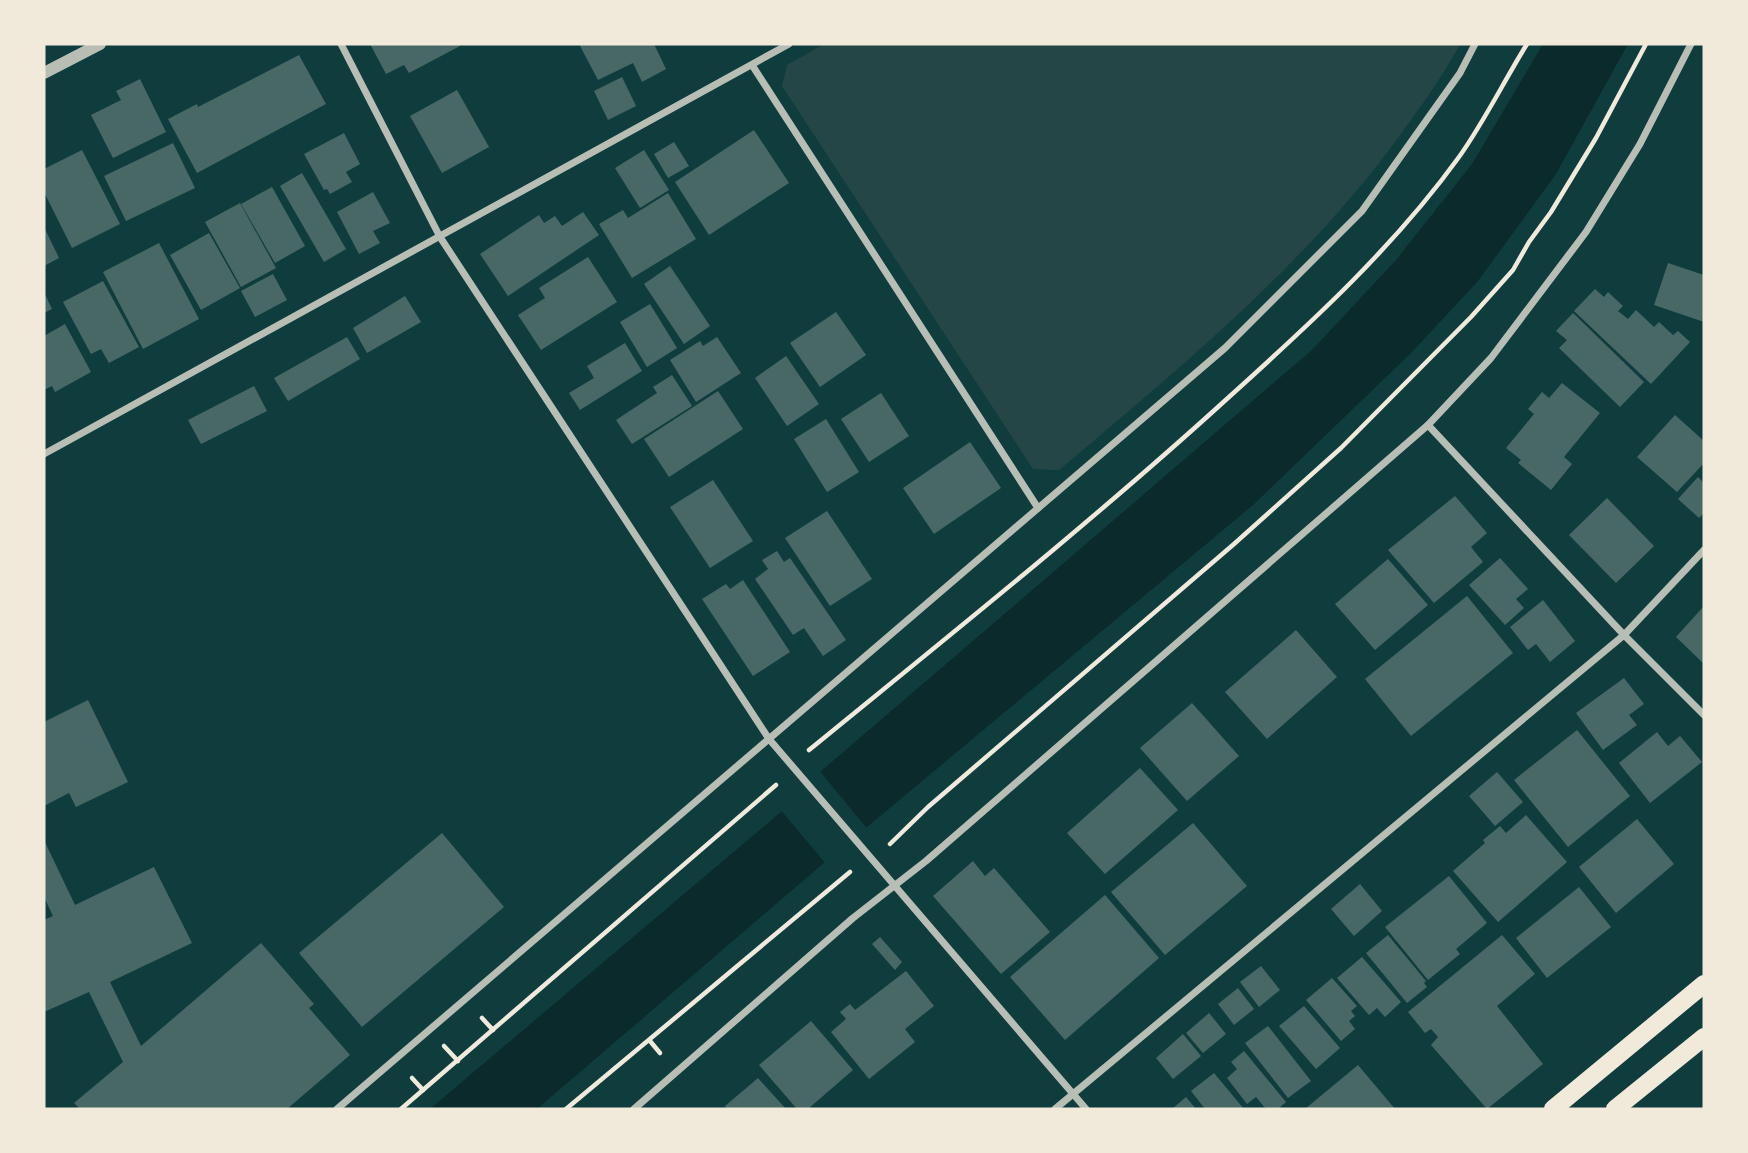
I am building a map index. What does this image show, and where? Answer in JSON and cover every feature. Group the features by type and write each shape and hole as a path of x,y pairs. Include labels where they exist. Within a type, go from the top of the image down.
{"main road":[{"path":"1553,1109 1704,984"},
{"path":"1615,1109 1704,1037"}],"street":[{"path":"44,73 100,44"},
{"path":"341,44 440,237 769,739 801,773 893,885 1086,1109"},
{"path":"44,454 789,44"},
{"path":"337,1109 1225,348 1362,211 1460,73 1475,44"},
{"path":"634,1109 893,885 937,852 1428,425 1491,358 1586,232 1640,144 1691,44"},
{"path":"752,65 1038,508"},
{"path":"1428,425 1624,635 1704,715"},
{"path":"1055,1109 1624,635 1704,550"}],"path":[{"path":"806,753 1184,439 1303,330 1389,242 1459,156 1527,44"},
{"path":"884,850 938,798 1234,544 1341,448 1471,317 1513,270 1551,212 1596,138 1646,44"},
{"path":"401,1109 775,786"},
{"path":"566,1109 849,873"}],"shaded area":[{"path":"824,44 1460,44 1436,85 1371,173 1289,265 1199,350 1059,470 1033,469 782,86 787,65"},
{"path":"1543,44 1628,44 1556,174 1478,281 1412,352 1253,505 825,862 537,1109 430,1109 782,811 820,772 1312,350 1396,260 1472,164"}],"pier":[{"path":"818,769 869,831 827,865 779,808"}],"building":[{"path":"370,44 460,46 409,73 404,65 386,74"},
{"path":"579,44 654,44 666,69 642,82 633,63 598,80"},
{"path":"299,55 326,104 197,173 168,119 197,104 198,107"},
{"path":"622,77 636,106 608,120 594,91"},
{"path":"140,79 166,132 113,158 91,115 121,100 116,91"},
{"path":"457,90 489,147 442,173 410,116"},
{"path":"754,130 789,183 709,235 675,182"},
{"path":"344,133 360,164 346,172 352,182 330,194 327,189 324,190 304,154"},
{"path":"674,142 689,166 668,178 654,154"},
{"path":"173,143 195,188 126,221 104,176"},
{"path":"82,150 120,224 72,248 44,192 44,169"},
{"path":"644,150 669,190 640,208 615,168"},
{"path":"302,173 346,249 324,262 280,186"},
{"path":"272,187 305,246 275,263 241,204"},
{"path":"373,192 390,223 373,231 380,243 359,254 337,212"},
{"path":"668,193 696,239 632,278 599,224 623,210 628,218"},
{"path":"240,203 276,268 241,287 205,222"},
{"path":"583,212 599,235 508,296 480,254 539,215 544,223 555,216 562,226"},
{"path":"44,227 59,258 44,266"},
{"path":"209,233 240,288 201,310 170,255"},
{"path":"159,243 199,319 143,349 103,272"},
{"path":"588,257 617,302 541,350 518,315 545,298 539,288"},
{"path":"1668,263 1704,275 1704,322 1654,305"},
{"path":"670,266 710,326 684,344 644,284"},
{"path":"273,274 287,300 255,317 241,291"},
{"path":"103,281 139,347 109,363 101,349 91,354 63,302"},
{"path":"1595,289 1604,297 1608,292 1623,306 1618,311 1628,319 1636,310 1654,327 1659,322 1673,335 1678,331 1690,342 1651,384 1574,311"},
{"path":"44,292 52,309 44,313"},
{"path":"405,296 421,322 367,353 353,328"},
{"path":"650,304 677,348 647,367 620,322"},
{"path":"836,312 866,355 820,387 790,343"},
{"path":"1573,313 1644,382 1620,407 1559,348 1567,340 1556,331"},
{"path":"65,324 91,372 55,392 52,386 44,390 44,336"},
{"path":"347,337 360,359 288,401 274,378"},
{"path":"717,337 741,373 696,402 670,360 700,341 703,346"},
{"path":"625,343 642,371 580,410 569,393 594,378 587,366"},
{"path":"786,356 819,404 787,426 755,378"},
{"path":"672,375 692,406 632,444 616,420 657,393 653,387"},
{"path":"1562,383 1600,413 1564,457 1572,464 1551,490 1518,463 1521,460 1506,448 1534,414 1528,409 1542,392 1549,398"},
{"path":"254,386 267,411 201,444 188,420"},
{"path":"718,391 743,429 669,477 644,439"},
{"path":"881,393 909,436 869,462 841,419"},
{"path":"1675,415 1704,441 1704,463 1677,492 1637,457"},
{"path":"826,419 859,472 827,492 794,439"},
{"path":"970,442 1001,488 934,534 903,488"},
{"path":"1698,477 1704,483 1704,513 1699,518 1678,499"},
{"path":"713,480 753,541 710,568 670,507"},
{"path":"1455,496 1487,533 1471,547 1483,562 1434,603 1388,550"},
{"path":"1607,498 1654,546 1616,583 1569,535"},
{"path":"827,511 872,579 830,606 785,538"},
{"path":"777,551 784,562 790,558 846,640 823,656 804,628 793,635 755,579 768,569 762,560"},
{"path":"1500,558 1528,589 1516,599 1524,608 1505,625 1469,585"},
{"path":"1388,559 1428,605 1375,650 1335,604"},
{"path":"743,580 790,652 753,676 702,599 726,584 730,589"},
{"path":"1467,596 1513,653 1411,736 1365,679"},
{"path":"1543,600 1575,641 1550,662 1536,644 1528,650 1510,627"},
{"path":"1704,606 1704,664 1676,637"},
{"path":"1296,630 1337,677 1267,739 1225,692"},
{"path":"1624,678 1644,704 1629,715 1637,725 1603,750 1576,713"},
{"path":"88,700 128,782 76,807 69,793 44,806 44,722"},
{"path":"1192,703 1239,756 1187,801 1140,748"},
{"path":"1577,730 1630,796 1568,847 1514,780"},
{"path":"1657,732 1668,746 1680,736 1702,762 1650,803 1619,763"},
{"path":"1140,768 1178,810 1105,874 1067,833"},
{"path":"1497,772 1523,802 1495,826 1469,796"},
{"path":"1526,815 1567,862 1498,922 1453,871 1500,826 1506,833"},
{"path":"1637,819 1674,864 1616,913 1579,867"},
{"path":"1193,823 1247,886 1165,955 1111,892"},
{"path":"442,833 504,907 362,1027 299,953"},
{"path":"44,840 75,905 154,867 192,943 110,982 141,1046 261,943 314,1004 309,1008 350,1055 287,1109 80,1109 74,1103 123,1062 89,992 44,1012 44,920 53,916 44,897"},
{"path":"973,861 985,876 994,868 1050,932 1001,974 933,896"},
{"path":"1449,876 1487,923 1456,949 1460,954 1428,980 1385,927"},
{"path":"1360,884 1382,911 1354,936 1331,909"},
{"path":"1579,887 1611,927 1547,978 1516,938"},
{"path":"1105,895 1159,958 1065,1040 1010,977"},
{"path":"1388,935 1426,981 1424,983 1427,987 1407,1003 1366,953"},
{"path":"1502,935 1535,974 1497,1006 1543,1064 1487,1109 1431,1045 1438,1037 1431,1029 1425,1033 1408,1012"},
{"path":"880,937 902,962 895,970 872,944"},
{"path":"1362,957 1401,1002 1385,1017 1377,1008 1369,1015 1337,978"},
{"path":"1261,966 1280,990 1259,1007 1240,982"},
{"path":"906,971 934,1006 905,1029 915,1042 869,1079 831,1032 846,1019 840,1012 850,1004 855,1010"},
{"path":"1332,978 1357,1006 1351,1011 1355,1016 1349,1021 1355,1029 1341,1041 1306,1000"},
{"path":"1238,988 1254,1009 1234,1025 1218,1004"},
{"path":"1304,1006 1340,1048 1316,1069 1279,1026"},
{"path":"1209,1013 1226,1034 1203,1053 1186,1033"},
{"path":"811,1021 853,1070 808,1109 797,1109 759,1065"},
{"path":"1268,1026 1311,1081 1288,1098 1245,1043"},
{"path":"1183,1034 1201,1056 1173,1079 1156,1058"},
{"path":"1244,1051 1286,1102 1278,1109 1266,1109 1256,1097 1247,1104 1227,1078 1237,1069 1231,1062"},
{"path":"1358,1065 1395,1109 1305,1109"},
{"path":"1214,1073 1244,1109 1205,1109 1191,1091"},
{"path":"758,1078 786,1109 727,1109 725,1106"},
{"path":"1186,1097 1196,1109 1172,1109"}]}
